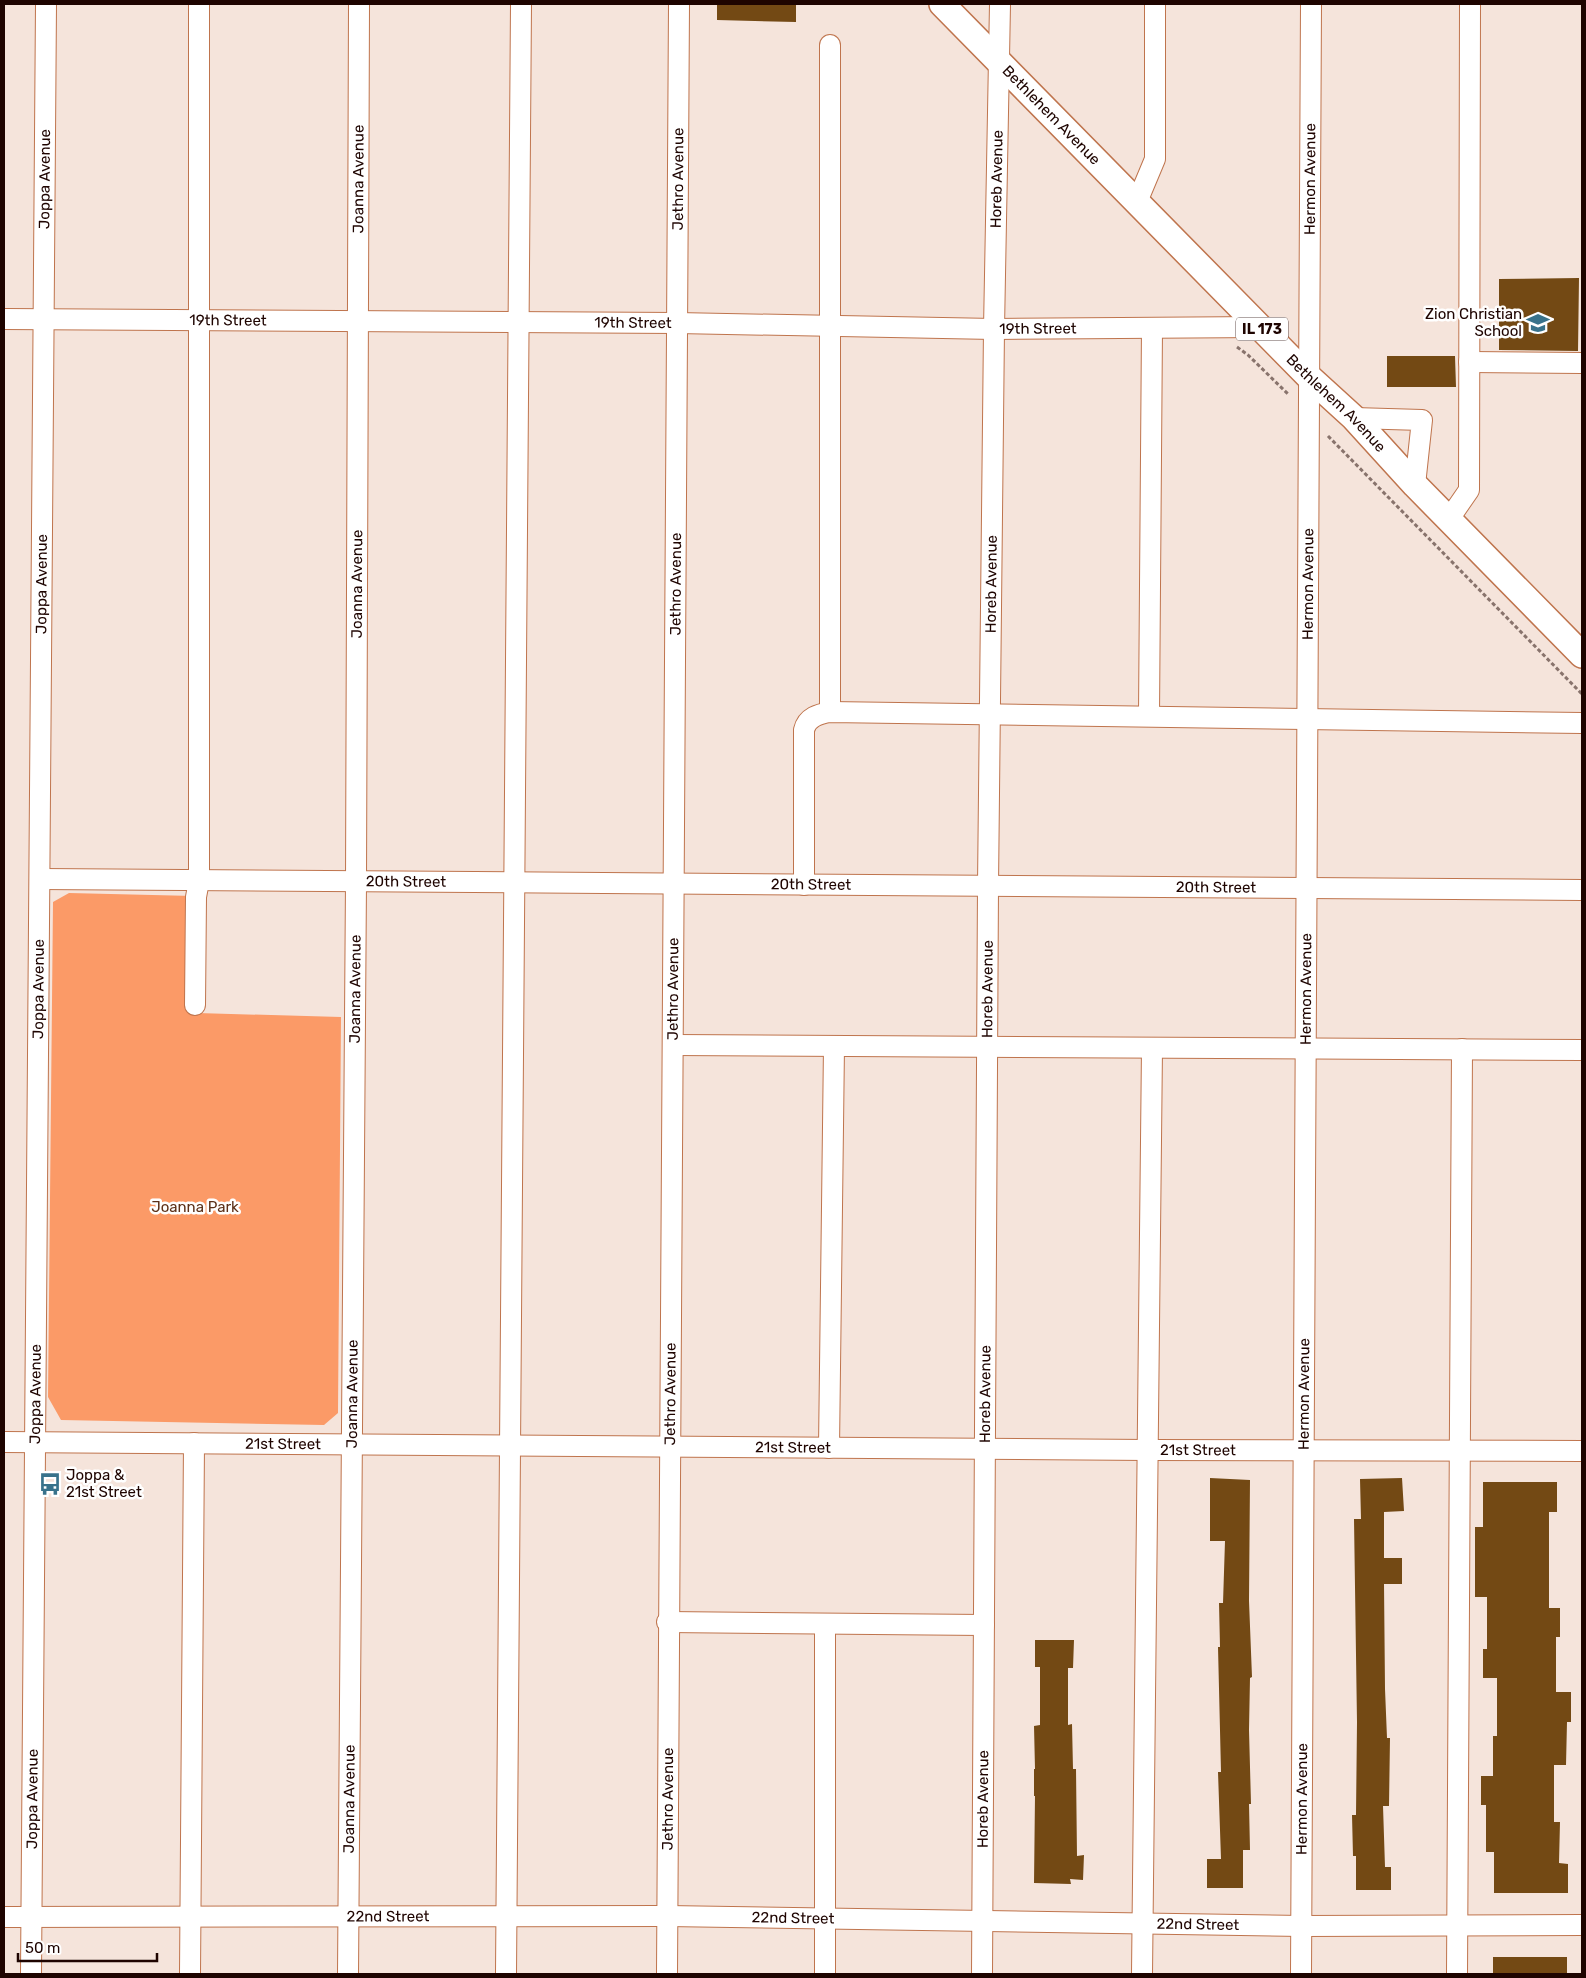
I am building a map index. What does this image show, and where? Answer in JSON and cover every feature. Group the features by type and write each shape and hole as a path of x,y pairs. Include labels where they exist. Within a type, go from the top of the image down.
{"main road":[{"name":"Bethlehem Avenue","path":"942,4 1309,377 1354,418 1416,485 1582,655"}],"street":[{"name":"Joppa Avenue","path":"31,1974 46,4"},
{"path":"196,1005 196,897 199,881 199,4"},
{"name":"Joanna Avenue","path":"348,1974 353,1445 359,4"},
{"path":"506,1974 521,4"},
{"name":"Jethro Avenue","path":"666,1974 667,1622 671,1447 674,1045 679,4"},
{"name":"Horeb Avenue","path":"982,1974 988,886 994,329 1000,4"},
{"path":"1136,202 1155,159 1156,4"},
{"name":"Hermon Avenue","path":"1301,1974 1312,4"},
{"path":"1449,519 1469,490 1470,4"},
{"path":"830,45 830,712"},
{"name":"19th Street","path":"4,319 519,322 994,329 1261,328"},
{"path":"1149,715 1152,328"},
{"path":"1470,362 1582,363"},
{"path":"1354,418 1422,420 1416,485"},
{"path":"804,885 804,730 807,723 818,714 830,712 1149,715 1582,723"},
{"name":"20th Street","path":"40,879 1582,890"},
{"path":"674,1045 1582,1050"},
{"path":"829,1448 834,1046"},
{"path":"1142,1974 1152,1048"},
{"path":"1457,1974 1462,1049"},
{"name":"21st Street","path":"4,1442 1460,1452 1582,1451"},
{"path":"190,1974 194,1443"},
{"path":"667,1622 984,1625"},
{"path":"825,1624 825,1974"},
{"name":"22nd Street","path":"4,1917 667,1916 1302,1926 1582,1925"}],"path":[{"path":"1216,328 1248,355 1309,414 1332,440 1582,694"}],"green space":[{"name":"Joanna Park","path":"69,893 194,896 197,1013 341,1017 338,1413 324,1425 61,1420 48,1397 53,902"}],"building":[{"path":"717,4 796,4 796,22 717,20"},
{"path":"1579,278 1578,351 1499,350 1499,279"},
{"path":"1387,356 1455,356 1456,387 1387,387"},
{"path":"1210,1478 1250,1480 1249,1601 1252,1677 1250,1678 1249,1730 1251,1804 1249,1804 1250,1850 1243,1850 1243,1888 1207,1888 1207,1859 1221,1859 1218,1772 1221,1772 1218,1647 1220,1647 1219,1603 1223,1603 1225,1541 1210,1541"},
{"path":"1402,1478 1404,1511 1384,1512 1384,1558 1402,1558 1402,1584 1384,1584 1385,1689 1387,1738 1390,1738 1389,1806 1383,1806 1385,1867 1391,1867 1391,1890 1356,1890 1356,1856 1353,1856 1352,1815 1356,1815 1357,1722 1354,1519 1361,1519 1360,1479"},
{"path":"1483,1482 1557,1482 1557,1512 1549,1512 1549,1608 1560,1608 1560,1637 1556,1637 1556,1692 1571,1692 1571,1722 1567,1722 1566,1765 1554,1765 1554,1822 1560,1822 1559,1863 1568,1864 1568,1893 1494,1893 1494,1852 1486,1852 1486,1805 1481,1805 1481,1776 1493,1776 1493,1736 1497,1736 1497,1678 1483,1678 1483,1649 1487,1649 1487,1597 1475,1597 1475,1527 1483,1527"},
{"path":"1035,1640 1074,1640 1073,1668 1068,1668 1068,1725 1072,1724 1073,1769 1076,1769 1077,1856 1084,1855 1083,1880 1070,1879 1071,1884 1034,1883 1034,1726 1040,1725 1040,1667 1035,1667"},
{"path":"1493,1957 1567,1957 1567,1974 1493,1974"}],"place":[{"name":"Zion Christian School","path":"1538,323"},
{"name":"Joppa & 21st Street","path":"50,1484"}]}
